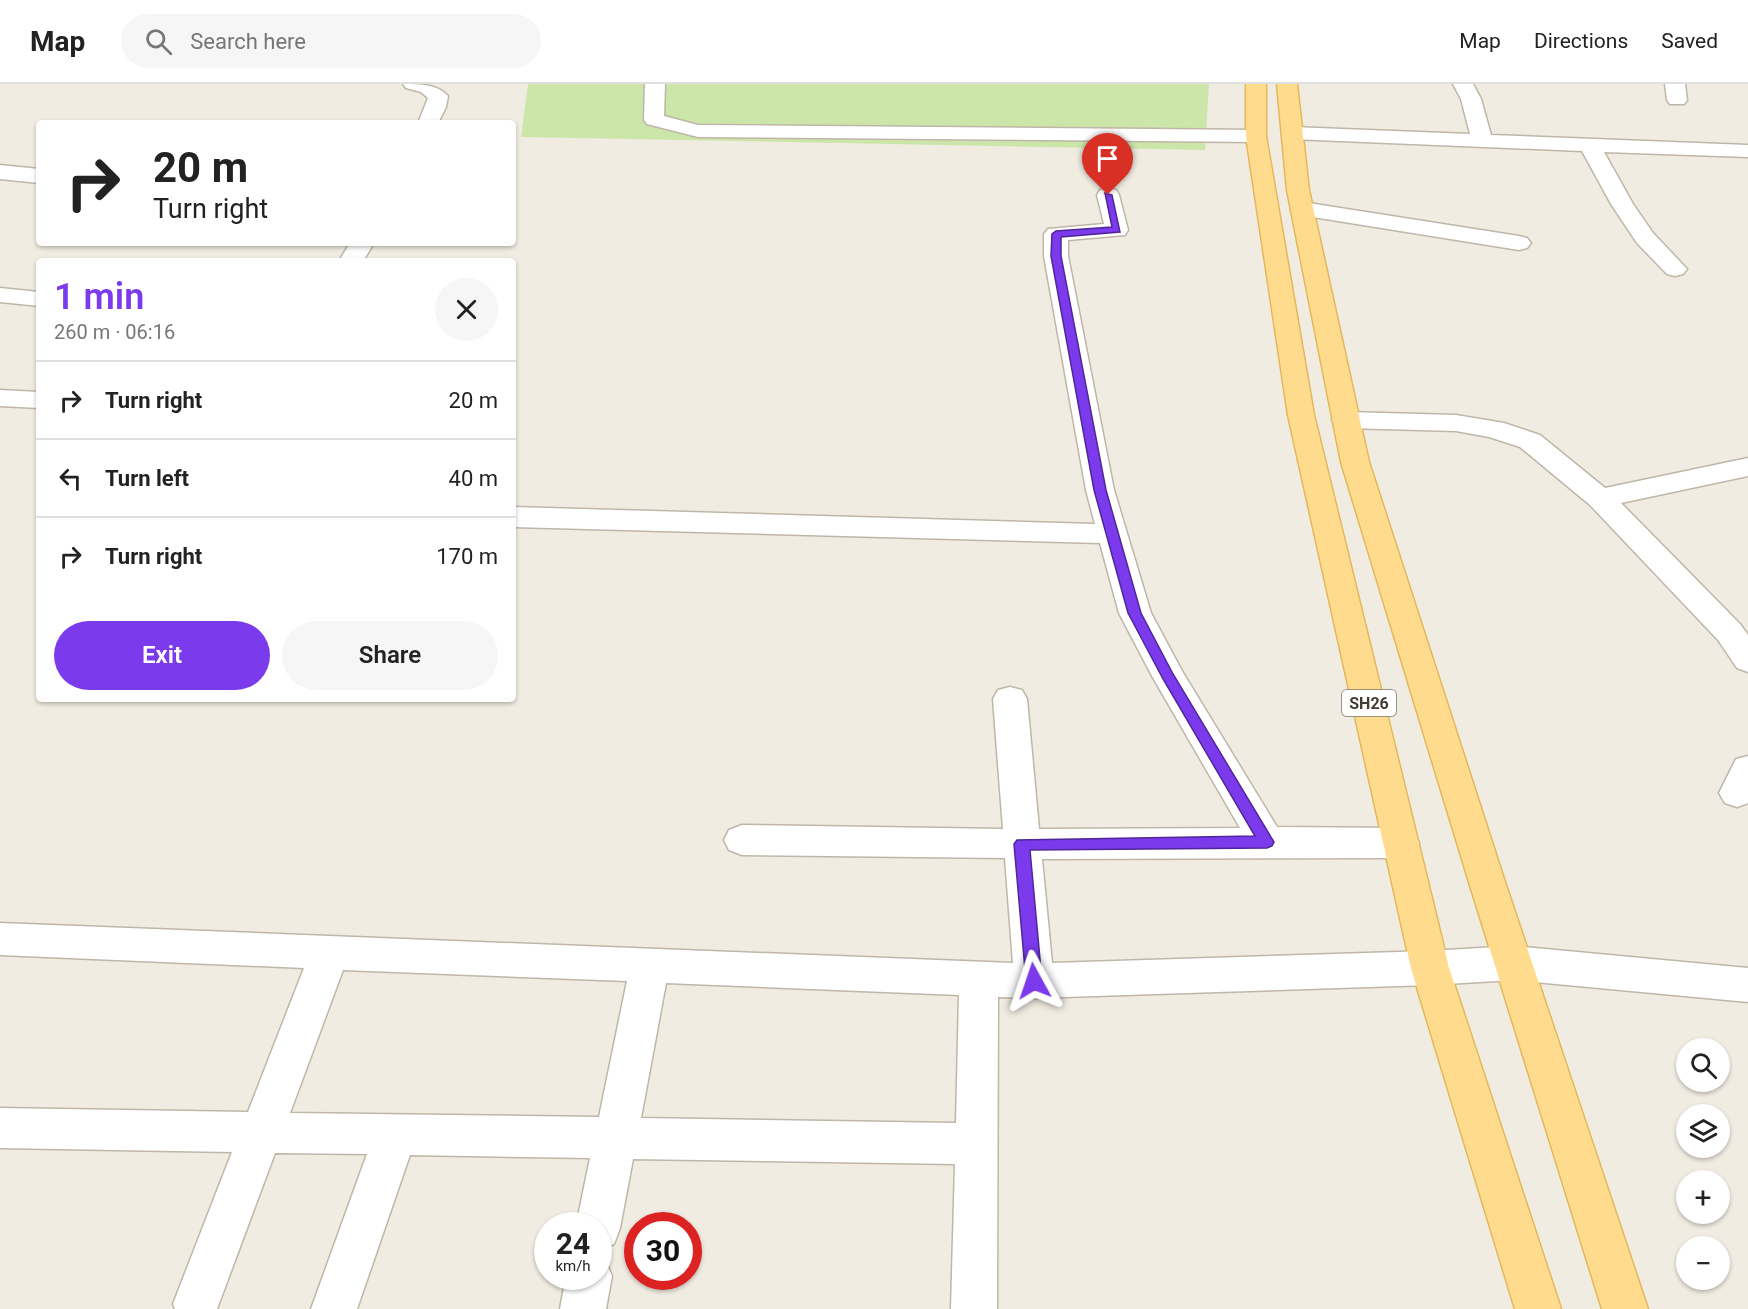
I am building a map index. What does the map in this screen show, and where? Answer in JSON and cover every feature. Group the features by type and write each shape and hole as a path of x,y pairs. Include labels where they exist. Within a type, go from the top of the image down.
{"main road":[{"name":"SH26","path":"1256,84 1256,136 1301,415 1430,968 1538,1309"},
{"path":"1287,84 1302,209 1355,462 1625,1309"}],"street":[{"path":"413,84 428,88 438,96 430,120"},
{"path":"655,84 654,120 698,131 1256,136"},
{"path":"1463,84 1471,99 1482,140"},
{"path":"1292,133 1748,152"},
{"path":"1589,144 1622,204 1645,238 1675,269"},
{"path":"0,172 36,176"},
{"path":"1108,195 1117,230 1056,234 1056,256 1100,490 1135,613 1168,676 1267,842"},
{"path":"1302,209 1519,243"},
{"path":"0,295 36,299"},
{"path":"0,398 36,400"},
{"path":"1346,420 1456,423 1494,429 1530,441 1600,498 1729,632 1748,660"},
{"path":"1600,498 1748,467"},
{"path":"516,516 1112,534"},
{"path":"1010,699 1034,981"},
{"path":"742,840 1022,844 1401,843"},
{"path":"0,939 1034,981 1430,968 1513,963 1748,985"},
{"path":"196,1304 330,952"},
{"path":"601,1212 650,965"},
{"path":"974,1309 979,979"},
{"path":"0,1128 977,1144"},
{"path":"334,1309 396,1134"},
{"path":"583,1309 586,1290"}],"green space":[{"path":"528,84 1209,84 1205,150 521,137"}],"route":[{"path":"1034,981 1022,844 1267,842 1168,676 1135,613 1100,490 1056,256 1056,234 1117,230 1108,195"}]}
